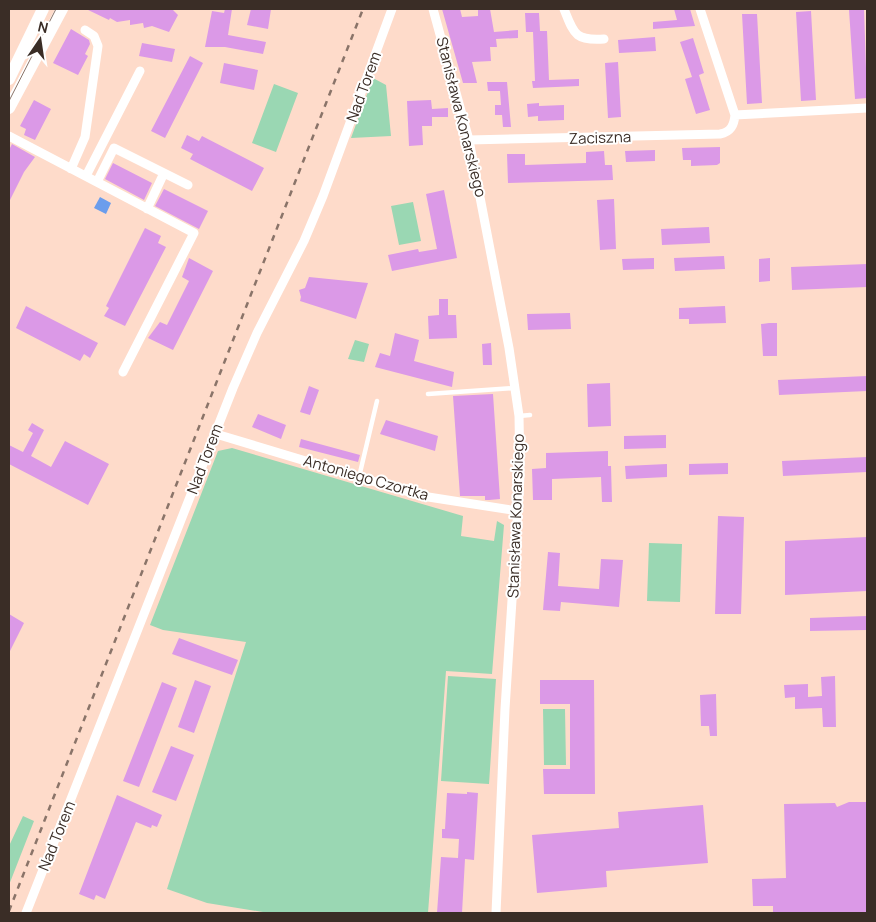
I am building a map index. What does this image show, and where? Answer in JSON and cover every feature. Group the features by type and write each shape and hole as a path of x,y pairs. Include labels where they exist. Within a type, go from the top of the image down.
{"main road":[{"path":"9,79 43,9"},
{"path":"9,108 62,9"}],"street":[{"name":"Nad Torem","path":"26,913 257,333 304,241 323,196 392,9"},
{"name":"Stanisława Konarskiego","path":"433,9 469,140 516,388 518,416 520,476 504,727 496,913"},
{"path":"564,9 572,30 577,36 590,40 604,39"},
{"path":"700,9 734,115 867,108"},
{"path":"71,169 85,137 98,46 94,36 85,30"},
{"path":"86,176 140,71"},
{"name":"Zaciszna","path":"469,140 720,134 730,130 734,115"},
{"path":"9,136 194,233 122,372"},
{"path":"97,182 114,148 188,186"},
{"path":"147,209 164,173"},
{"name":"Antoniego Czortka","path":"216,434 422,496 518,511"}],"lane":[{"path":"428,394 516,388"},
{"path":"359,477 377,401"},
{"path":"518,416 530,415"}],"green space":[{"path":"373,78 386,85 391,136 351,138"},
{"path":"274,84 298,93 276,152 252,143"},
{"path":"413,202 421,241 399,245 391,206"},
{"path":"355,340 369,344 364,362 348,359"},
{"path":"232,448 463,516 461,536 494,541 497,521 504,525 492,674 446,671 428,913 269,913 207,903 167,889 246,642 163,630 150,625 218,451"},
{"path":"649,543 682,544 680,602 647,601"},
{"path":"448,676 496,679 489,784 441,781"},
{"path":"543,709 565,709 566,765 544,765"},
{"path":"23,816 34,821 9,885 9,846"}],"water":[{"path":"100,197 111,203 106,214 94,208"}],"building":[{"path":"86,9 172,9 178,15 169,32 152,26 144,28 143,23 130,25 130,20 117,22 110,18 109,20"},
{"path":"225,9 232,9 228,35 266,42 263,54 225,47 205,47 212,11 224,13"},
{"path":"251,9 271,9 268,29 247,25"},
{"path":"442,9 460,9 462,17 478,16 478,9 490,9 494,32 518,30 518,38 496,39 497,47 490,47 491,61 472,62 477,83 463,83"},
{"path":"674,9 690,9 695,26 653,29 653,22 677,20"},
{"path":"864,9 867,98 855,99 849,10"},
{"path":"811,11 816,100 801,101 796,12"},
{"path":"525,13 539,13 540,31 547,31 549,80 579,79 579,86 533,88 532,81 535,81 533,32 526,32"},
{"path":"742,14 757,14 762,103 747,104"},
{"path":"71,29 89,40 90,44 85,54 88,56 78,75 53,63"},
{"path":"655,37 656,51 619,53 618,40"},
{"path":"693,38 704,73 699,75 710,110 696,114 685,79 692,77 680,42"},
{"path":"142,43 175,49 172,62 139,56"},
{"path":"190,56 203,63 165,138 151,131"},
{"path":"618,62 621,117 608,118 605,63"},
{"path":"224,63 258,70 254,90 220,83"},
{"path":"487,82 507,82 511,127 503,127 502,115 495,115 495,105 501,105 500,91 488,91"},
{"path":"34,100 51,109 35,140 24,135 26,129 20,126"},
{"path":"431,100 432,109 448,108 448,117 432,117 432,126 422,126 423,145 409,146 407,101"},
{"path":"539,103 539,106 564,105 564,120 538,121 538,116 528,117 527,104"},
{"path":"187,135 199,141 202,136 264,168 252,191 190,159 193,154 181,148"},
{"path":"12,144 35,157 24,172 9,202 9,150"},
{"path":"720,147 720,163 717,165 691,166 691,160 683,160 682,148"},
{"path":"655,150 655,161 626,162 625,151"},
{"path":"604,151 605,165 612,165 613,180 508,183 507,154 525,154 525,165 586,163 586,152"},
{"path":"113,163 152,183 144,200 105,179"},
{"path":"164,189 208,211 199,229 155,206"},
{"path":"444,190 457,258 392,271 388,255 418,249 419,252 437,249 426,194"},
{"path":"614,199 616,249 600,250 597,200"},
{"path":"709,227 710,243 662,245 661,229"},
{"path":"145,228 161,236 158,243 166,247 125,326 104,316 109,308 106,306"},
{"path":"724,256 725,269 675,271 674,258"},
{"path":"189,258 213,271 173,350 148,338 160,322 167,325 189,281 182,277"},
{"path":"654,258 654,269 623,270 622,259"},
{"path":"770,258 770,281 759,282 759,259"},
{"path":"867,264 867,287 792,290 791,267"},
{"path":"309,277 368,283 356,319 300,301 299,290 305,288"},
{"path":"439,299 448,299 448,315 456,315 457,338 429,339 428,316 439,315"},
{"path":"26,306 98,343 90,358 84,354 80,361 16,328"},
{"path":"725,306 726,323 689,324 689,319 679,319 679,308"},
{"path":"570,313 571,329 528,330 527,314"},
{"path":"777,323 777,356 763,356 761,324"},
{"path":"395,333 419,340 414,361 454,372 452,387 375,367 380,353 390,356"},
{"path":"491,343 492,365 483,365 482,344"},
{"path":"867,376 867,391 779,395 778,380"},
{"path":"610,383 611,426 588,427 587,384"},
{"path":"309,386 319,390 310,415 300,412"},
{"path":"493,394 500,499 485,500 485,496 460,496 453,396"},
{"path":"258,414 286,425 281,439 252,427"},
{"path":"386,420 438,436 435,451 380,434"},
{"path":"32,423 44,430 31,456 51,467 65,441 109,464 88,505 9,464 9,445 23,452 33,433 28,430"},
{"path":"666,435 666,448 624,449 624,436"},
{"path":"301,439 360,455 358,462 299,447"},
{"path":"608,451 608,466 611,466 612,502 602,502 601,477 552,479 552,500 533,500 532,469 546,468 546,453"},
{"path":"867,457 867,472 783,476 782,461"},
{"path":"728,463 728,474 689,475 689,464"},
{"path":"667,464 667,477 626,479 625,466"},
{"path":"718,516 744,517 741,614 715,614"},
{"path":"867,537 867,591 785,595 785,541"},
{"path":"548,552 560,553 558,586 599,589 601,559 623,560 619,607 561,602 560,611 543,610"},
{"path":"9,614 24,623 9,653"},
{"path":"867,616 867,630 810,631 810,618"},
{"path":"179,638 238,660 232,675 172,654"},
{"path":"835,676 836,727 823,727 822,708 795,709 795,697 785,698 784,685 808,684 808,697 822,696 821,677"},
{"path":"195,680 211,686 194,733 178,727"},
{"path":"540,680 594,680 595,794 544,794 543,769 570,769 570,704 540,704"},
{"path":"162,682 177,688 139,787 123,781"},
{"path":"716,694 717,736 710,736 709,726 701,726 700,695"},
{"path":"171,746 194,755 176,801 152,792"},
{"path":"467,792 478,793 474,860 465,859 462,913 437,913 441,857 458,858 459,839 442,838 442,829 445,829 447,793 467,794"},
{"path":"117,795 162,815 157,827 152,825 151,828 136,822 105,899 96,895 94,900 79,894"},
{"path":"849,802 867,802 867,913 773,913 773,906 753,906 752,879 786,878 784,804 835,803 837,807"},
{"path":"703,805 708,863 606,871 607,887 537,893 532,835 619,828 618,812"}],"tram line":[{"path":"9,101 56,9"}],"railway":[{"path":"9,911 363,9"}]}
